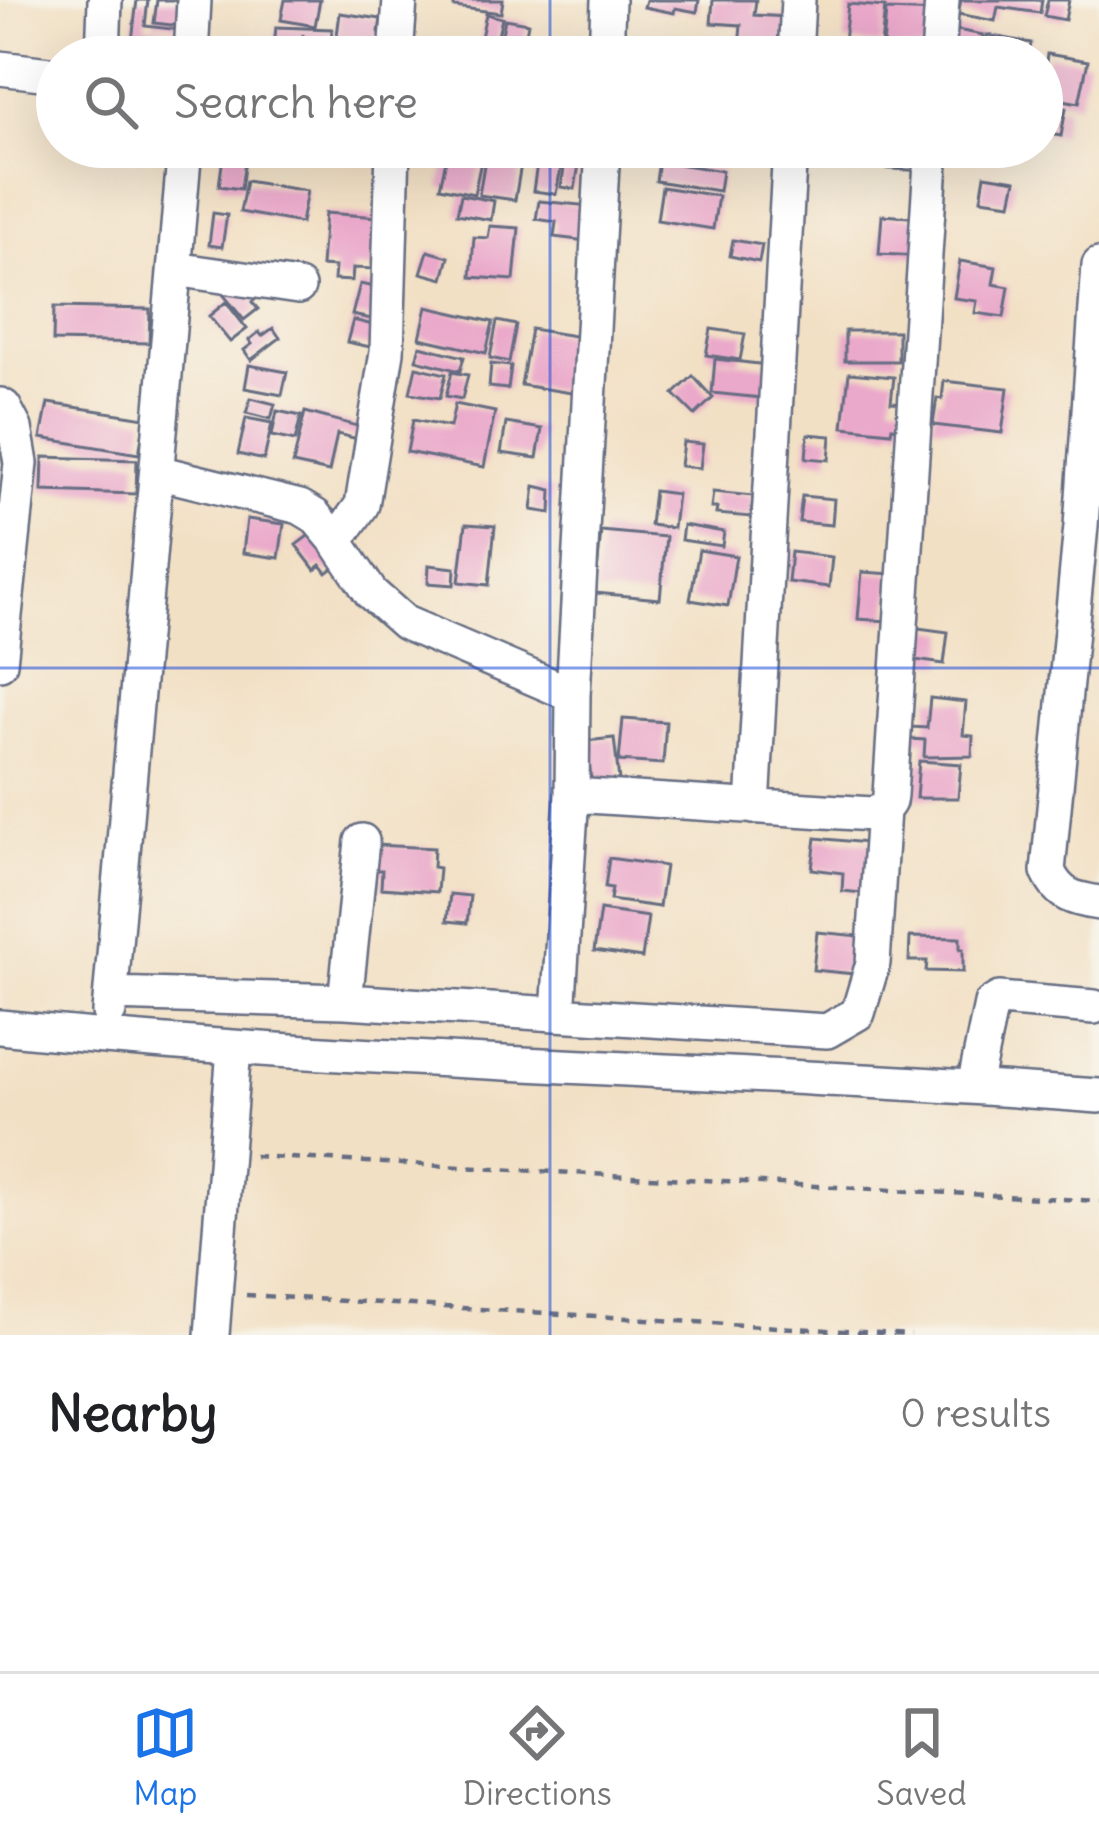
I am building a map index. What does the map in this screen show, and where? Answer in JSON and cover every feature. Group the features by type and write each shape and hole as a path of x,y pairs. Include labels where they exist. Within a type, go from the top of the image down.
{"street":[{"path":"104,36 105,0"},
{"path":"192,36 194,0"},
{"path":"398,36 400,0"},
{"path":"607,36 608,0"},
{"path":"796,36 798,0"},
{"path":"939,36 942,0"},
{"path":"0,68 36,72"},
{"path":"107,1038 183,168"},
{"path":"336,541 362,505 387,352 392,168"},
{"path":"557,1014 602,168"},
{"path":"753,807 789,168"},
{"path":"110,994 345,1001 826,1031 859,1013 873,963 883,810 889,802 892,772 931,168"},
{"path":"1099,266 1082,526 1048,871 1061,892 1099,903"},
{"path":"175,269 298,286"},
{"path":"0,405 15,428 21,464 0,658"},
{"path":"157,472 300,507 315,516 371,593 405,623 573,695"},
{"path":"572,795 872,814 883,810"},
{"path":"345,1001 362,841"},
{"path":"974,1087 991,1004 999,999 1094,1007"},
{"path":"0,1027 234,1048 1099,1096"},
{"path":"212,1335 234,1048"}],"path":[{"path":"226,1154 1099,1201"},
{"path":"215,1293 911,1335"}],"building":[{"path":"137,0 148,0 145,26 181,30 180,36 133,36"},
{"path":"157,0 182,0 180,26 154,23"},
{"path":"285,0 320,0 315,26 281,20"},
{"path":"454,0 503,0 501,13 454,7"},
{"path":"646,0 699,0 697,12 675,8 674,13 644,7"},
{"path":"713,0 756,0 754,15 787,17 785,36 740,36 741,25 711,23"},
{"path":"961,0 1042,0 1040,13 998,7 995,21 958,14"},
{"path":"1048,0 1069,0 1065,20 1044,16"},
{"path":"848,4 885,7 882,36 845,36"},
{"path":"886,10 939,12 938,36 884,36"},
{"path":"340,13 381,19 379,32 393,34 392,36 337,36"},
{"path":"486,14 502,18 498,36 481,36"},
{"path":"505,19 528,23 526,36 502,36"},
{"path":"276,27 332,29 332,36 275,36"},
{"path":"957,30 983,35 983,36 956,36"},
{"path":"1063,57 1088,61 1079,103 1063,100"},
{"path":"222,168 244,168 241,189 219,186"},
{"path":"444,168 480,168 474,194 440,187"},
{"path":"484,168 520,168 515,200 479,195"},
{"path":"536,168 561,168 556,194 533,191"},
{"path":"564,168 578,168 575,189 561,187"},
{"path":"658,168 722,171 719,191 656,181"},
{"path":"985,175 1016,180 1011,203 981,199"},
{"path":"246,181 307,191 301,223 240,212"},
{"path":"662,187 718,196 713,229 657,220"},
{"path":"461,195 494,201 491,220 457,214"},
{"path":"539,201 591,206 587,241 554,237 556,222 536,219"},
{"path":"213,213 227,215 222,247 209,245"},
{"path":"325,213 378,217 375,269 353,268 352,281 334,280 335,267 321,266"},
{"path":"882,215 923,218 921,256 879,254"},
{"path":"490,226 519,228 514,280 471,277 474,237 488,238"},
{"path":"733,240 762,245 759,262 730,256"},
{"path":"428,251 449,257 443,279 421,273"},
{"path":"960,261 996,267 993,284 1009,287 1004,317 975,313 977,301 954,298"},
{"path":"242,281 257,298 252,302 258,309 244,320 222,293"},
{"path":"360,284 388,290 381,321 352,315"},
{"path":"226,302 247,329 230,342 209,316"},
{"path":"54,307 150,309 149,343 53,341"},
{"path":"427,307 493,322 486,353 420,338"},
{"path":"353,320 381,327 375,348 347,342"},
{"path":"497,321 516,325 509,362 490,358"},
{"path":"273,328 280,338 251,360 244,350 252,344 249,340"},
{"path":"531,329 587,338 578,394 521,385"},
{"path":"711,329 745,334 740,360 706,355"},
{"path":"845,331 898,331 898,361 845,361"},
{"path":"420,346 464,357 460,371 416,360"},
{"path":"715,359 776,366 772,399 712,393"},
{"path":"491,364 511,366 508,389 489,387"},
{"path":"249,365 287,372 282,395 245,388"},
{"path":"416,367 446,374 440,398 410,393"},
{"path":"452,372 468,375 462,399 446,396"},
{"path":"849,373 894,377 891,402 904,403 902,428 892,427 891,432 843,427"},
{"path":"693,376 713,398 695,415 674,394"},
{"path":"944,381 1008,388 1002,433 933,425"},
{"path":"251,398 275,404 271,419 246,413"},
{"path":"48,403 145,418 139,454 41,438"},
{"path":"455,404 495,412 484,467 407,452 413,420 450,427"},
{"path":"277,411 301,416 295,441 272,436"},
{"path":"305,412 365,428 362,440 337,434 329,472 293,464"},
{"path":"246,418 272,423 264,460 238,454"},
{"path":"506,423 542,429 537,458 501,453"},
{"path":"808,434 831,436 829,460 806,458"},
{"path":"683,442 703,444 700,468 680,466"},
{"path":"43,457 137,460 136,494 42,491"},
{"path":"535,486 552,490 551,513 532,510"},
{"path":"654,491 677,494 673,528 650,525"},
{"path":"713,492 753,496 751,517 716,514 717,508 711,508"},
{"path":"802,496 834,499 832,525 799,522"},
{"path":"247,519 284,524 279,558 243,553"},
{"path":"466,524 495,526 489,585 459,582"},
{"path":"683,525 724,532 722,546 681,540"},
{"path":"601,531 666,537 660,599 595,593"},
{"path":"312,533 336,566 327,573 321,565 315,570 296,545"},
{"path":"699,550 736,556 728,606 690,600"},
{"path":"791,552 832,557 829,587 788,582"},
{"path":"429,565 455,568 454,585 428,583"},
{"path":"862,572 892,574 888,621 858,619"},
{"path":"911,627 948,632 944,664 908,659"},
{"path":"930,698 966,702 963,735 973,736 972,756 924,757 925,740 909,739 910,727 927,728"},
{"path":"623,719 666,722 663,764 619,761"},
{"path":"614,738 619,780 592,784 586,741"},
{"path":"919,761 961,764 958,798 916,798"},
{"path":"816,838 878,844 873,894 842,891 843,873 812,869"},
{"path":"374,845 434,848 433,867 439,868 437,892 381,888 382,870 372,870"},
{"path":"609,858 665,866 659,907 610,900 612,888 605,887"},
{"path":"450,894 470,896 467,923 447,921"},
{"path":"600,910 648,917 642,958 594,951"},
{"path":"817,932 860,936 855,974 813,970"},
{"path":"910,937 960,938 963,972 926,971 927,961 909,961"}]}
